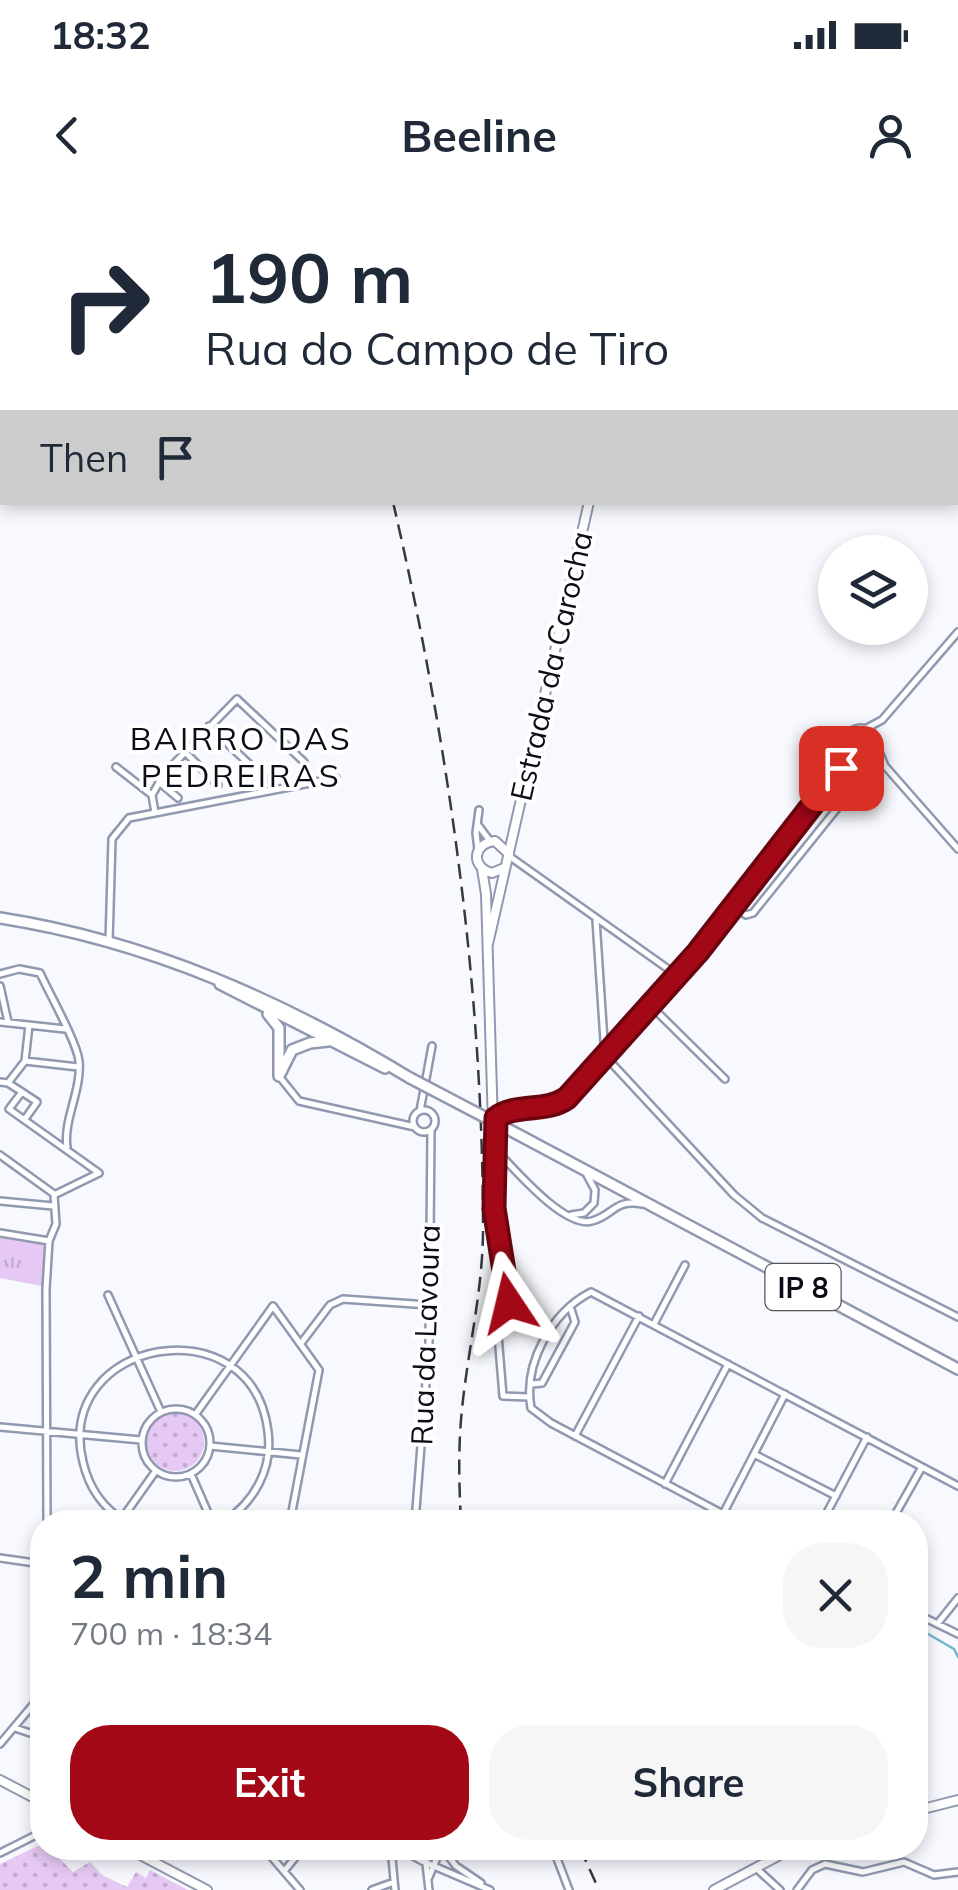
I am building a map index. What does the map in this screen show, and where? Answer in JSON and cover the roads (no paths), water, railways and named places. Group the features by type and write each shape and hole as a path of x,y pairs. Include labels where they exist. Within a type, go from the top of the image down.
{"main road":[{"name":"IP 8","path":"0,918 109,942 242,987 298,1021"},
{"name":"IP 8","path":"187,968 410,1078 958,1369"},
{"path":"256,1004 279,1028 279,1076"},
{"path":"280,1045 298,1021"},
{"path":"279,1076 301,1033 298,1021"},
{"path":"292,1050 327,1035"}],"street":[{"name":"Estrada da Carocha","path":"488,944 588,505"},
{"path":"841,768 848,734 882,720 958,632"},
{"path":"155,813 152,795 159,782 237,698 304,762"},
{"path":"866,760 872,756 882,720"},
{"path":"209,726 265,779"},
{"path":"865,729 877,743 885,766 958,848"},
{"path":"845,749 857,760"},
{"path":"184,752 218,784"},
{"path":"493,1125 500,1114 563,1102 678,976 841,768 857,760 885,766"},
{"path":"116,767 152,795"},
{"path":"109,942 112,839 129,818 336,778"},
{"path":"734,907 746,915 753,913 847,796 832,778"},
{"path":"159,782 178,798"},
{"path":"479,810 476,860 482,869 486,894 494,1208 509,1303 518,1320 545,1334"},
{"path":"478,822 492,841 504,846 505,863 486,894"},
{"path":"478,850 513,828"},
{"path":"482,869 505,863 522,865 678,976"},
{"path":"486,894 498,898"},
{"path":"596,920 605,1056 734,1195 762,1218 958,1318"},
{"path":"0,974 19,969 40,973 79,1060 65,1134 67,1148"},
{"path":"0,986 8,1023"},
{"path":"651,1006 726,1079"},
{"path":"0,1022 65,1029"},
{"path":"8,1082 25,1061 29,1025"},
{"path":"396,1122 414,1118 420,1111 432,1046"},
{"path":"25,1061 78,1067"},
{"path":"279,1076 299,1101 414,1127 422,1132 429,1147"},
{"path":"0,1082 8,1082 37,1102 25,1118"},
{"path":"22,1092 10,1109 100,1173 54,1194"},
{"path":"422,1132 431,1130 435,1118 424,1098"},
{"path":"420,1111 429,1111"},
{"path":"414,1118 414,1127"},
{"name":"Rua da Lavoura","path":"416,1510 429,1305 431,1130"},
{"path":"52,1138 65,1134"},
{"path":"494,1148 551,1205 584,1222 624,1202 649,1205"},
{"path":"0,1154 54,1194"},
{"path":"566,1215 584,1213 594,1203 596,1190 582,1169"},
{"path":"46,1510 46,1289 49,1241 56,1224 54,1194"},
{"path":"0,1201 54,1206"},
{"path":"0,1234 49,1241"},
{"path":"654,1324 685,1265"},
{"path":"714,1510 575,1436 531,1408 533,1368 545,1334 570,1306 591,1292 958,1486"},
{"path":"108,1295 160,1412"},
{"path":"302,1342 330,1305 343,1299 429,1305"},
{"path":"195,1415 273,1306 319,1370 292,1510"},
{"path":"532,1384 542,1384 576,1322 570,1306"},
{"path":"575,1436 639,1316"},
{"path":"498,1335 503,1396 529,1397"},
{"path":"109,1510 86,1474 81,1434 89,1404 97,1389 120,1366 166,1349 199,1352 229,1366 242,1376 261,1404 269,1436 263,1476 252,1497 237,1510"},
{"path":"665,1484 728,1364"},
{"path":"724,1510 785,1394"},
{"path":"182,1409 195,1415 205,1425 210,1446 202,1465 191,1474 169,1477 156,1471 143,1455 142,1440 149,1421 160,1412 182,1409"},
{"path":"0,1427 142,1440"},
{"path":"828,1510 868,1437"},
{"path":"210,1446 303,1455"},
{"path":"754,1454 836,1496"},
{"path":"899,1510 922,1467"},
{"path":"130,1510 156,1471"},
{"path":"191,1474 207,1510"},
{"path":"0,1558 30,1562"},
{"path":"938,1623 958,1598"},
{"path":"928,1619 958,1634"},
{"path":"0,1744 3,1736 30,1712"},
{"path":"15,1728 30,1733"},
{"path":"0,1780 30,1796"},
{"path":"928,1808 958,1800"},
{"path":"0,1853 30,1838"},
{"path":"149,1860 202,1889"},
{"path":"275,1860 300,1890"},
{"path":"285,1870 293,1860"},
{"path":"372,1890 395,1886 392,1860"},
{"path":"420,1860 491,1890"},
{"path":"429,1877 438,1860"},
{"path":"451,1860 491,1890"},
{"path":"558,1860 569,1890"},
{"path":"714,1890 769,1860"},
{"path":"424,1862 429,1890"},
{"path":"797,1890 812,1870 824,1864 863,1872 904,1862 934,1875 958,1872"},
{"path":"755,1867 780,1890"}],"waterway":[{"path":"928,1634 954,1649 958,1657"}],"railway":[{"path":"394,505 446,772 477,1046 483,1229 461,1423 461,1510"},
{"path":"585,1860 599,1890"}],"district":[{"name":"BAIRRO DAS PEDREIRAS","path":"241,756"}]}
